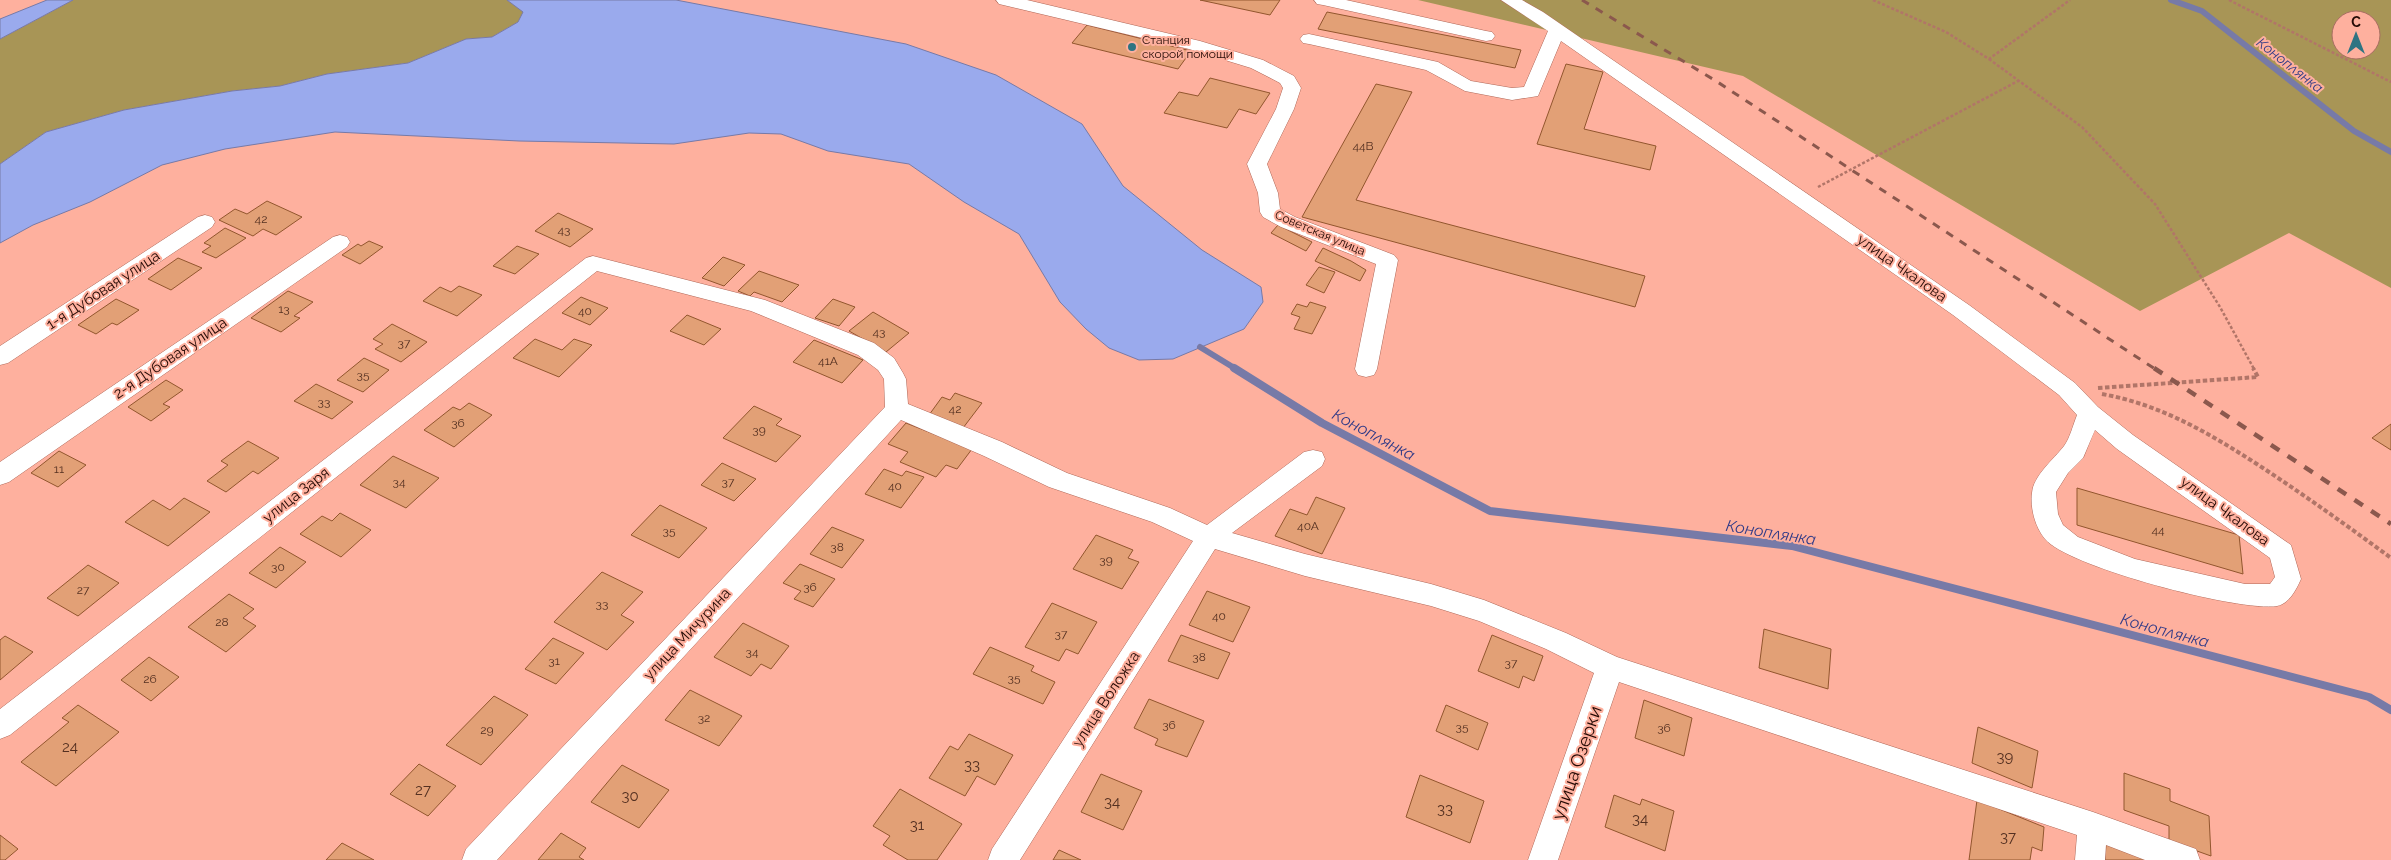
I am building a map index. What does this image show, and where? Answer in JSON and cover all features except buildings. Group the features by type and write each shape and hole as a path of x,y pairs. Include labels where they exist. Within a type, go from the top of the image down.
{"street":[{"name":"Советская улица","path":"1005,0 1194,45 1257,64 1288,80 1292,88 1285,109 1257,164 1268,193 1270,212 1288,222 1386,260 1366,369"},
{"path":"1323,0 1486,36"},
{"name":"улица Чкалова","path":"1510,0 1558,30 1961,310 2067,389 2090,414 2125,442 2282,552 2288,579 2276,596 2245,596 2132,570 2068,544 2054,532 2045,514 2044,491 2059,466 2074,451 2090,414"},
{"path":"1309,39 1432,66 1466,85 1512,94 1531,92 1558,30"},
{"name":"1-я Дубовая улица","path":"0,357 205,222"},
{"name":"2-я Дубовая улица","path":"0,475 340,242"},
{"name":"улица Заря","path":"0,726 593,263 757,305 866,349 886,364 895,379 897,409"},
{"path":"897,409 993,449 1058,480 1161,515 1209,537 1305,565 1484,611 1556,641 1610,667 2093,826 2185,860"},
{"name":"улица Мичурина","path":"477,860 897,409"},
{"path":"1209,537 1313,459"},
{"name":"улица Воложка","path":"1003,860 1209,537"},
{"name":"улица Озерки","path":"1543,860 1610,667"},
{"path":"2090,860 2093,826"}],"path":[{"path":"1873,0 1946,32 1989,59 2082,127 2154,204 2220,307 2258,377 2067,389"},
{"path":"1989,59 2070,0"},
{"path":"2229,0 2391,82"},
{"path":"1800,197 2018,81"},
{"path":"2067,389 2126,396 2204,429 2290,486 2391,558"}],"shaded area":[{"path":"73,0 507,0 524,12 518,22 492,37 466,39 408,63 327,74 280,86 232,91 124,110 46,132 0,164 0,39"},
{"path":"1418,0 2391,0 2391,288 2289,233 2140,311 1743,76"}],"water":[{"path":"47,0 73,0 0,39 0,19"},
{"path":"507,0 676,0 906,44 996,75 1082,124 1123,186 1202,250 1261,287 1263,302 1244,329 1173,359 1139,360 1109,348 1086,329 1060,302 1019,234 964,202 909,164 828,151 781,134 749,133 674,144 519,141 335,132 225,149 162,165 90,202 33,225 0,243 0,164 46,132 124,110 232,91 280,86 327,74 408,63 466,39 492,37 518,22 523,12"}],"waterway":[{"name":"Коноплянка","path":"2171,0 2202,11 2354,131 2391,152"},
{"name":"Коноплянка","path":"1200,347 1236,369"},
{"name":"Коноплянка","path":"1234,368 1322,423 1490,511 1792,546 2369,697 2391,710"}],"railway":[{"path":"1582,0 1716,81 2155,369"},
{"path":"2154,368 2391,524"}],"place":[{"name":"Станция скорой помощи","path":"1132,47"}]}
